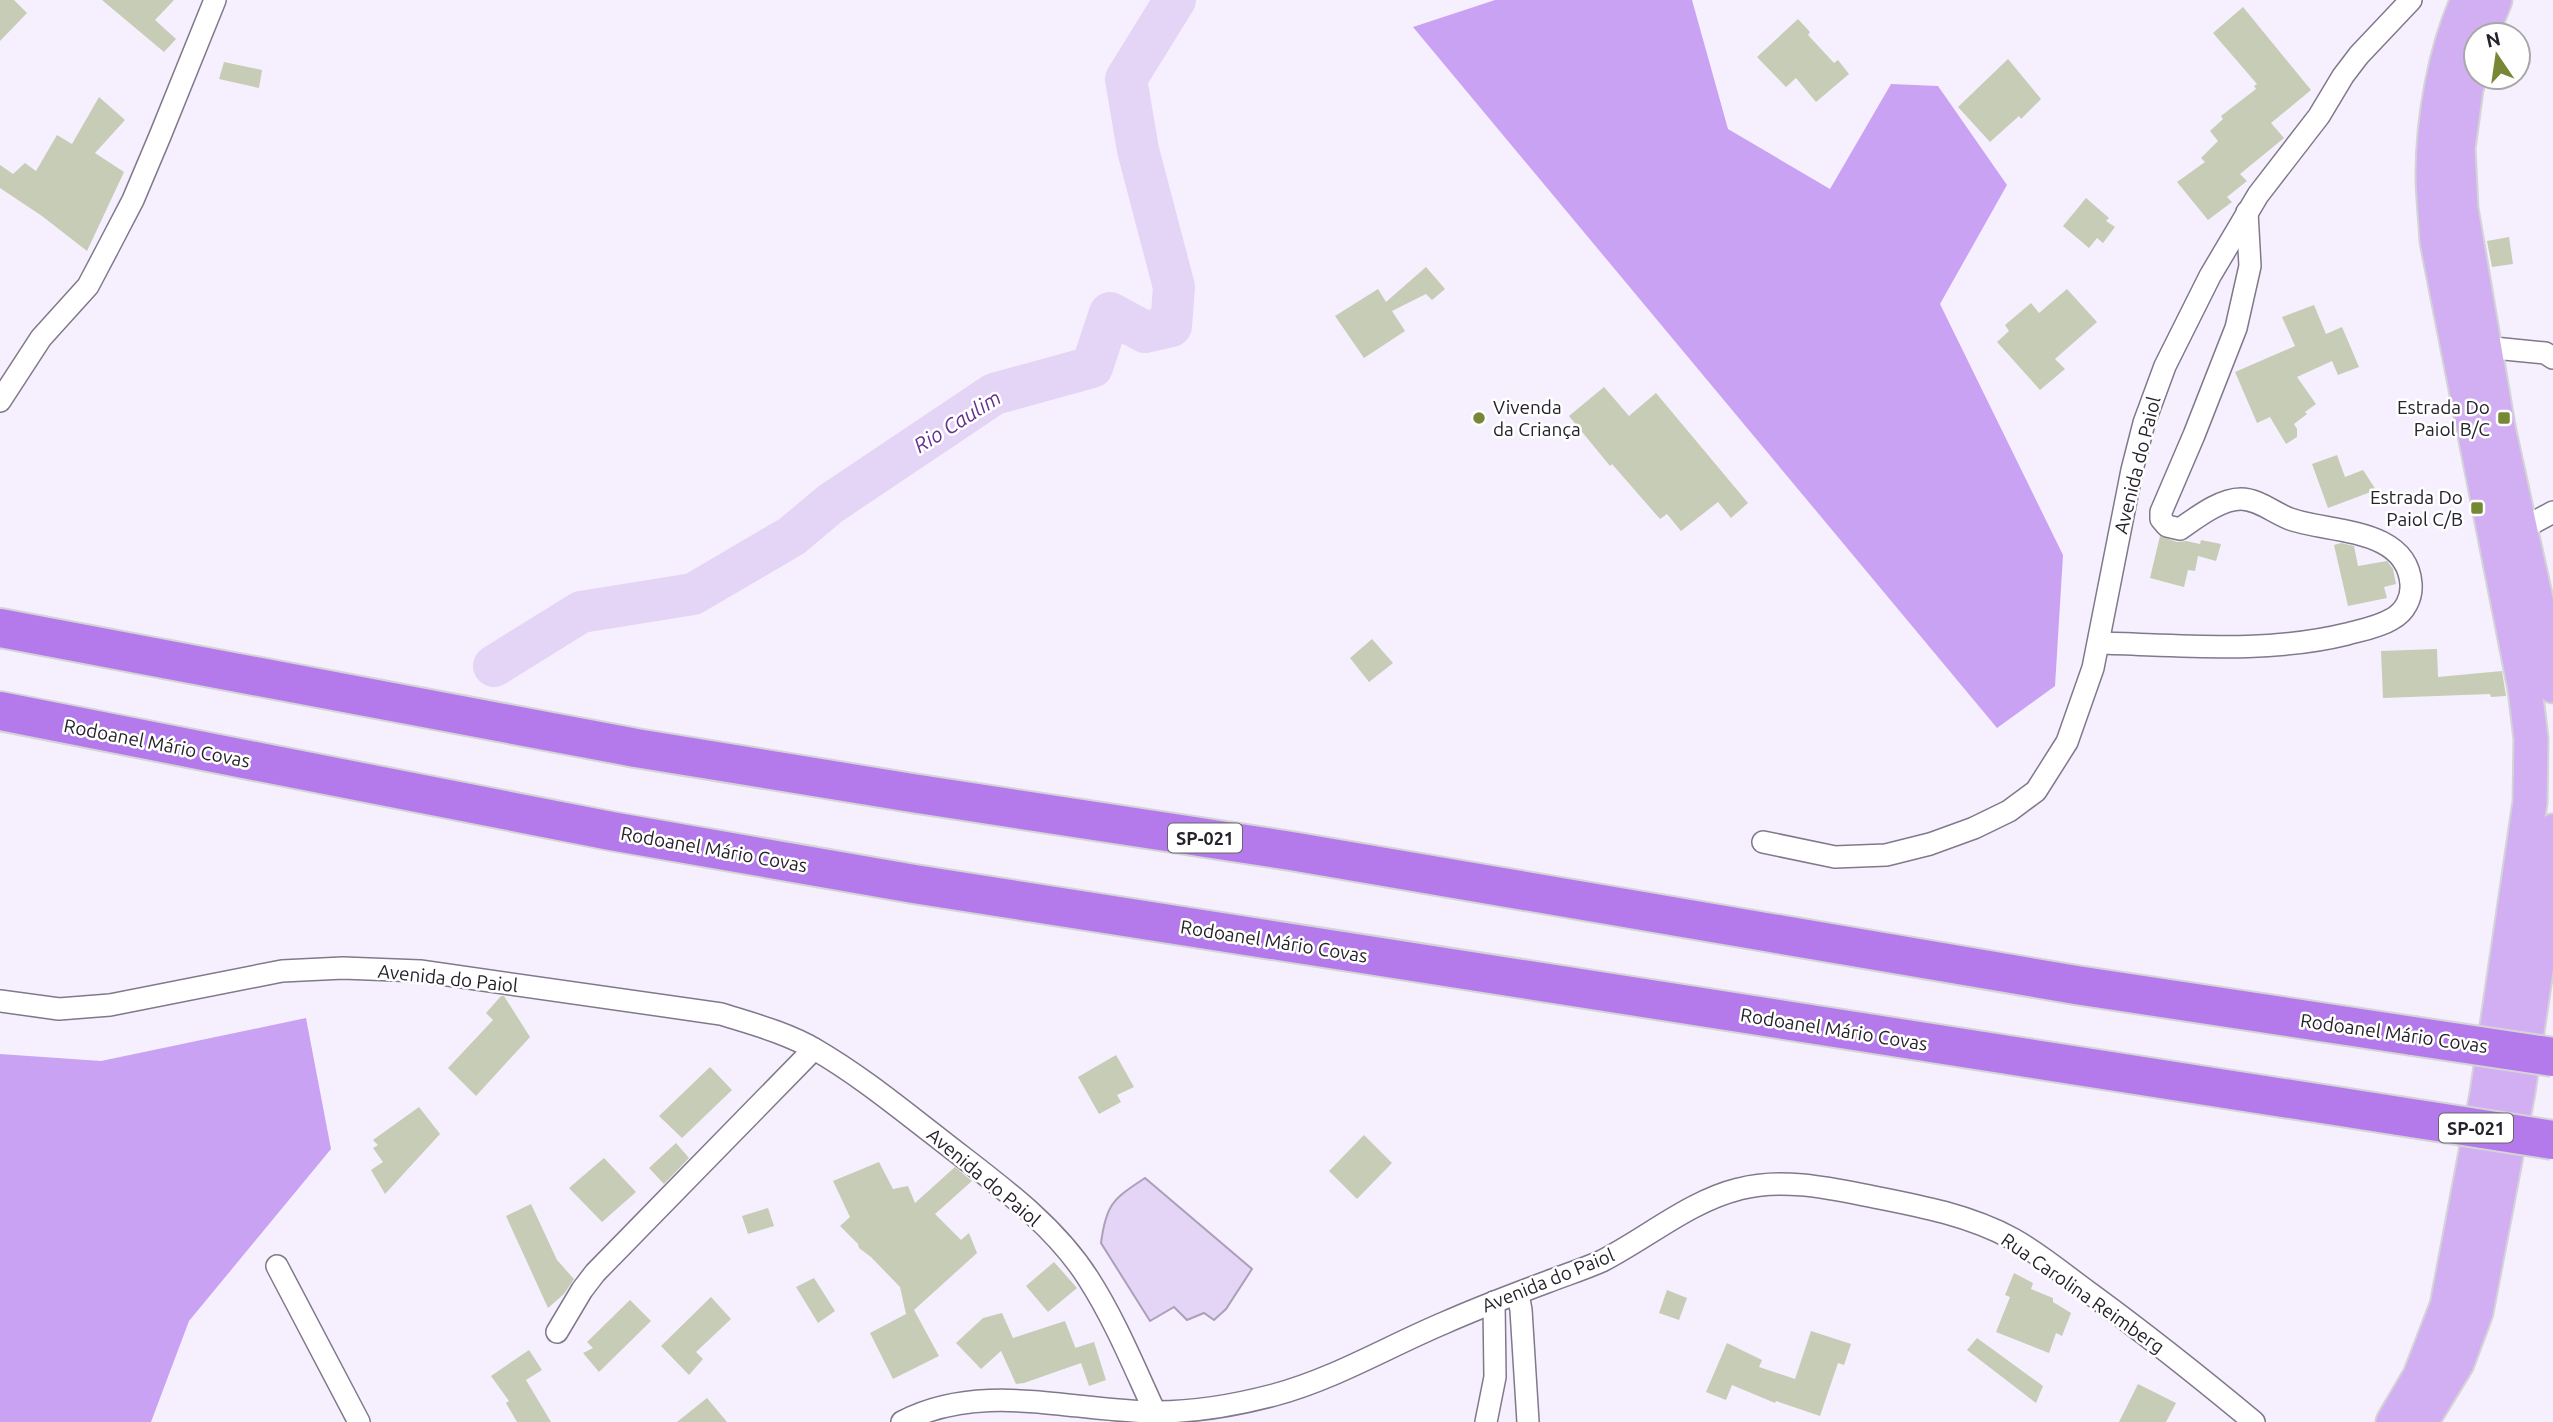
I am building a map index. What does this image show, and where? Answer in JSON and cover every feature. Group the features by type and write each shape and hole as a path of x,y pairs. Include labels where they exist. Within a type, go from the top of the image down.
{"highway":[{"name":"Rodoanel Mário Covas","path":"0,628 636,748 1290,851 2076,985 2553,1057"},
{"name":"Rodoanel Mário Covas","path":"0,711 611,831 900,881 2553,1140"}],"main road":[{"path":"2393,1422 2420,1376 2447,1306 2487,1094 2530,802 2531,739 2525,689 2437,241 2433,174 2437,118 2448,59 2468,0"},
{"path":"2487,21 2495,0"},
{"path":"2466,91 2458,148 2461,209 2484,347 2553,686"},
{"path":"2421,1422 2457,1363 2476,1312 2518,1091 2542,930 2553,831"}],"street":[{"path":"0,401 41,338 88,286 133,200 215,0"},
{"name":"Avenida do Paiol","path":"1763,842 1835,857 1886,855 1930,844 1974,828 2009,811 2036,791 2067,742 2086,692 2099,643 2132,470 2144,424 2165,366 2210,276 2274,171 2319,116 2359,55 2411,0"},
{"path":"2099,643 2255,647 2313,642 2369,629 2395,618 2407,605 2412,591 2410,575 2402,557 2386,545 2363,535 2291,519 2241,499 2209,509 2180,529 2167,526 2161,519 2161,512 2236,328 2250,266 2247,212"},
{"path":"2484,347 2546,354 2553,358"},
{"path":"2520,530 2553,512"},
{"name":"Avenida do Paiol","path":"0,1001 59,1009 110,1005 282,971 343,968 420,971 721,1014 761,1026 814,1049 871,1086 1011,1195 1055,1237 1088,1277 1155,1412 1194,1410 1276,1395 1326,1377 1494,1302 1592,1265 1691,1209 1741,1188 1799,1185 1852,1192"},
{"path":"556,1332 595,1273 814,1049"},
{"name":"Rua Carolina Reimberg","path":"1852,1192 1934,1209 2014,1239 2129,1322 2254,1422"},
{"path":"277,1266 359,1422"},
{"path":"1518,1294 1528,1422"},
{"path":"1486,1422 1494,1377 1494,1302"},
{"path":"902,1422 915,1415 975,1400 1020,1399 1088,1408 1155,1412"}],"shaded area":[{"path":"1495,0 1692,0 1728,129 1830,189 1891,84 1938,86 2007,185 1940,304 2063,555 2055,686 1997,728 1413,27"},
{"path":"306,1018 331,1149 189,1321 151,1422 0,1422 0,1054 101,1061"},
{"path":"1145,1178 1252,1269 1226,1309 1214,1320 1204,1313 1187,1320 1174,1307 1150,1321 1101,1243 1105,1219 1113,1204"}],"building":[{"path":"0,0 14,0 27,13 0,41"},
{"path":"102,0 174,0 155,20 176,39 164,52"},
{"path":"2243,7 2311,90 2271,123 2284,138 2240,174 2247,181 2227,197 2232,202 2208,220 2177,182 2205,162 2201,158 2218,141 2210,131 2223,119 2221,116 2256,89 2254,86 2257,84 2213,33"},
{"path":"1798,19 1810,32 1808,35 1834,63 1838,60 1849,74 1816,102 1796,78 1786,87 1757,57"},
{"path":"2008,59 2041,99 2021,119 2019,116 1990,142 1958,107"},
{"path":"224,62 262,70 259,88 219,79"},
{"path":"99,97 125,120 95,153 124,172 87,251 0,188 0,165 13,174 25,163 36,171 57,135 72,144"},
{"path":"2086,198 2109,218 2106,221 2115,227 2103,243 2097,238 2089,248 2063,226"},
{"path":"2509,237 2513,264 2492,267 2487,241"},
{"path":"1426,267 1445,289 1432,300 1426,294 1392,311 1405,331 1364,358 1335,316 1378,289 1386,302"},
{"path":"2067,289 2097,322 2055,359 2065,369 2040,390 1997,342 2009,331 2005,325 2031,303 2039,313"},
{"path":"2314,305 2326,334 2342,327 2359,367 2338,375 2332,361 2297,377 2316,404 2294,424 2297,437 2286,444 2270,417 2257,423 2235,372 2295,346 2282,317"},
{"path":"1604,387 1629,416 1656,393 1748,503 1731,518 1718,502 1681,531 1667,514 1660,519 1612,464 1610,466 1569,416"},
{"path":"2337,455 2345,477 2363,470 2376,490 2328,508 2312,464"},
{"path":"2160,536 2177,542 2200,544 2201,540 2221,544 2216,561 2198,556 2195,571 2188,570 2184,587 2150,578"},
{"path":"2341,543 2354,546 2358,566 2387,561 2393,569 2396,584 2384,587 2387,598 2348,606 2334,545"},
{"path":"1372,639 1393,663 1369,682 1350,658"},
{"path":"2437,649 2438,677 2502,671 2506,696 2491,697 2490,694 2383,698 2381,651"},
{"path":"504,996 530,1037 476,1096 448,1068 493,1020 486,1013"},
{"path":"1116,1055 1134,1087 1117,1095 1121,1102 1099,1114 1078,1077"},
{"path":"710,1067 732,1090 682,1138 659,1116"},
{"path":"419,1107 440,1134 385,1194 371,1170 383,1162 373,1148 378,1145 373,1140"},
{"path":"1364,1135 1392,1163 1357,1199 1329,1171"},
{"path":"676,1143 689,1158 664,1184 649,1168"},
{"path":"604,1158 636,1192 602,1222 569,1188"},
{"path":"879,1162 893,1189 908,1186 915,1203 955,1167 972,1181 935,1214 961,1240 969,1233 977,1253 914,1310 939,1356 893,1379 870,1333 906,1314 900,1287 840,1226 850,1217 833,1181"},
{"path":"531,1204 557,1260 574,1279 564,1294 548,1308 506,1216"},
{"path":"768,1208 774,1226 748,1234 742,1216"},
{"path":"1054,1262 1077,1288 1048,1312 1026,1286"},
{"path":"2014,1273 2033,1283 2031,1289 2053,1298 2053,1302 2071,1313 2062,1336 2056,1333 2049,1353 1996,1332 2010,1297 2005,1295"},
{"path":"814,1278 835,1311 818,1323 796,1287"},
{"path":"1667,1290 1687,1298 1679,1320 1659,1313"},
{"path":"711,1297 731,1319 696,1352 703,1359 689,1375 661,1346"},
{"path":"630,1300 651,1321 599,1372 583,1353 593,1348 587,1342"},
{"path":"1002,1313 1013,1338 1065,1321 1075,1348 1094,1342 1106,1380 1089,1386 1081,1363 1016,1384 1001,1351 981,1369 956,1343 983,1318"},
{"path":"1811,1331 1851,1344 1844,1365 1838,1363 1820,1416 1776,1401 1775,1403 1732,1385 1726,1400 1706,1392 1727,1343 1762,1360 1759,1367 1795,1379"},
{"path":"1977,1338 2043,1386 2036,1403 1967,1350"},
{"path":"529,1350 542,1370 526,1380 551,1422 517,1422 506,1403 509,1401 491,1376"},
{"path":"2138,1384 2176,1403 2166,1422 2119,1422"},
{"path":"707,1398 727,1422 677,1422"}],"waterway":[{"name":"Rio Caulim","path":"494,666 581,612 693,594 792,536 830,504 994,394 1092,367 1110,313 1145,332 1171,326 1174,287 1138,150 1126,79 1175,0"}],"place":[{"name":"Vivenda da Criança","path":"1479,418"},
{"name":"Estrada Do Paiol B/C","path":"2504,418"},
{"name":"Estrada Do Paiol C/B","path":"2477,508"}]}
